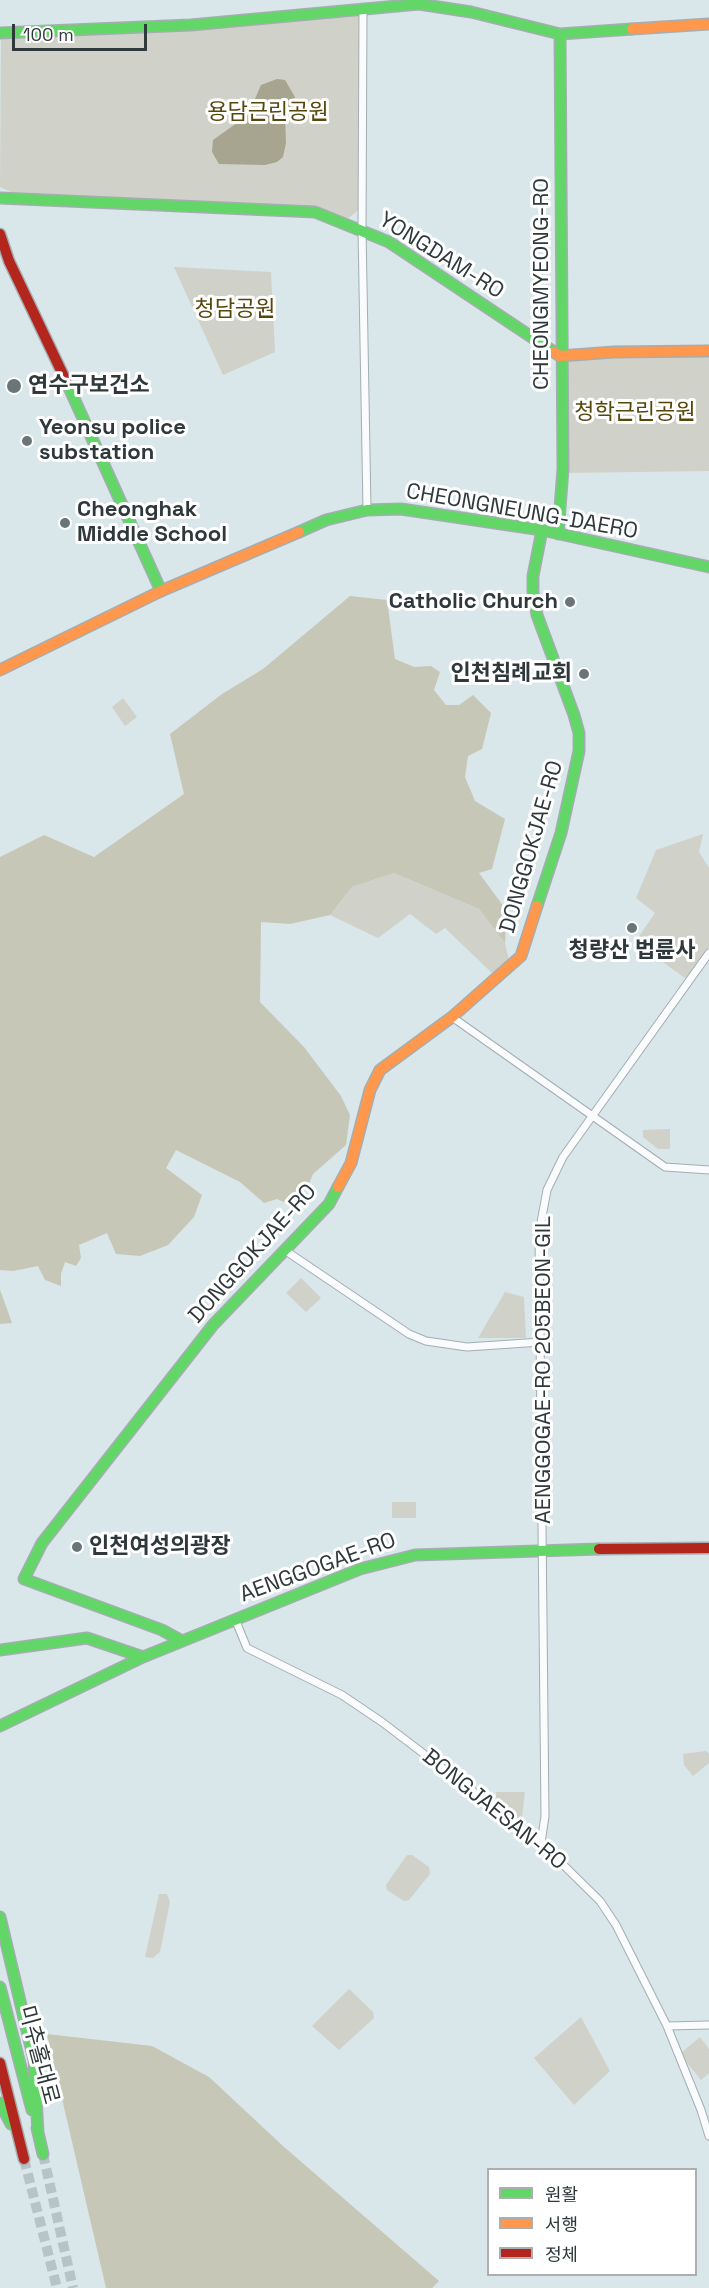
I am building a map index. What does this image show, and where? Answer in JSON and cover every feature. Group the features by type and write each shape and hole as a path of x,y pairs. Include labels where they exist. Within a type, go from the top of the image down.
{"street":[{"path":"0,33 190,25 418,4 471,12 560,34 709,24"},
{"path":"363,9 362,229 367,510"},
{"name":"CHEONGMYEONG-RO","path":"558,534 562,500 560,356 563,293 560,34"},
{"name":"YONGDAM-RO","path":"0,198 315,212 362,229 389,242 560,356"},
{"path":"0,234 9,261 92,436 161,591"},
{"path":"560,356 614,352 709,351"},
{"name":"CHEONGNEUNG-DAERO","path":"0,670 161,591 326,520 367,510 401,509 542,531 709,567"},
{"name":"DONGGOKJAE-RO","path":"182,1641 162,1630 24,1579 42,1543 213,1325 329,1204 351,1163 370,1090 380,1070 452,1017 520,956 545,887 577,768 579,733 555,658 537,615 532,592 542,531"},
{"name":"AENGGOGAE-RO 205BEON-GIL","path":"541,1843 545,1816 539,1233 546,1190 563,1157 709,953"},
{"path":"452,1017 665,1167 709,1170"},
{"path":"286,1251 409,1334 426,1341 466,1347 541,1342"},
{"name":"AENGGOGAE-RO","path":"0,1726 143,1657 360,1569 416,1554 543,1549 709,1548"},
{"name":"BONGJAESAN-RO","path":"235,1619 247,1648 342,1695 382,1722 541,1843 600,1901 616,1925 666,2026 701,2110 709,2136"},
{"path":"0,1650 87,1638 143,1657"},
{"path":"0,1917 34,2060 39,2133 43,2154"},
{"name":"미추홀대로","path":"0,1987 39,2133"},
{"path":"666,2026 709,2025"},
{"name":"미추홀대로","path":"0,2064 19,2140"},
{"path":"0,2103 19,2140 24,2159"}],"green space":[{"name":"용담근린공원","path":"363,9 363,206 344,222 319,213 24,198 0,187 1,33"},
{"name":"청담공원","path":"174,267 271,272 275,352 223,375"},
{"name":"청학근린공원","path":"709,353 709,471 562,473 560,356"},
{"path":"350,596 387,600 395,659 414,667 431,666 440,672 434,690 446,705 459,705 473,695 491,713 482,749 468,756 465,777 475,801 505,819 492,869 479,873 507,911 505,943 479,909 394,873 352,887 330,915 290,924 261,922 260,1002 304,1047 341,1096 350,1115 346,1145 313,1174 308,1186 300,1193 293,1206 277,1199 264,1203 240,1182 176,1150 166,1168 202,1195 194,1217 168,1245 140,1256 116,1254 107,1233 79,1245 81,1258 76,1266 65,1262 61,1274 61,1286 45,1280 38,1266 13,1271 0,1270 0,857 44,835 94,857 184,794 170,734 222,694 263,669"},
{"path":"123,698 137,717 125,726 112,707"},
{"path":"703,834 699,852 709,868 709,953 689,981 635,942 655,913 636,898 656,850"},
{"path":"394,873 479,909 505,943 509,960 492,973 445,928 436,934 410,914 378,938 330,915 352,887"},
{"path":"670,1129 670,1149 658,1149 643,1137 643,1130"},
{"path":"301,1278 321,1298 306,1312 286,1293"},
{"path":"0,1290 7,1309 12,1323 0,1324"},
{"path":"505,1292 524,1297 526,1338 478,1338"},
{"path":"392,1502 416,1502 416,1518 392,1518"},
{"path":"706,1751 709,1754 709,1763 693,1776 684,1765 683,1754"},
{"path":"496,1792 525,1792 522,1817 517,1819 496,1800"},
{"path":"407,1855 412,1855 429,1867 430,1874 409,1900 404,1901 387,1890 386,1885"},
{"path":"159,1894 167,1894 170,1902 160,1952 153,1958 145,1957"},
{"path":"349,1989 373,2012 374,2018 339,2050 312,2026"},
{"path":"581,2017 610,2071 574,2105 534,2058"},
{"path":"47,2034 152,2046 209,2077 283,2146 439,2281 432,2288 106,2288"},
{"path":"700,2037 709,2049 709,2073 701,2080 687,2063 682,2052"}],"shaded area":[{"path":"277,79 285,80 295,97 285,116 286,143 283,157 277,162 265,165 219,164 212,152 213,140 248,115 261,85"}],"tunnel":[{"path":"43,2154 73,2288"},
{"path":"24,2159 57,2288"}],"traffic: fast":[{"path":"0,33 191,25 419,4 471,12 560,34 632,29"},
{"path":"558,534 563,469 560,34"},
{"path":"0,198 315,212 389,242 554,352"},
{"path":"67,383 161,591"},
{"path":"299,532 326,520 367,510 401,509 542,530 709,567"},
{"path":"537,906 561,833 579,751 579,733 574,715 537,615 533,592 533,576 542,530"},
{"path":"182,1641 162,1630 24,1579 42,1543 213,1325 329,1204 338,1187"},
{"path":"0,1726 143,1657 360,1569 415,1555 599,1549"},
{"path":"0,1650 87,1638 143,1657"},
{"path":"0,1917 34,2060 38,2133"},
{"path":"0,1987 32,2110"},
{"path":"0,2103 11,2124"},
{"path":"37,2128 43,2154"}],"traffic: slow":[{"path":"632,29 709,24"},
{"path":"554,352 560,356 614,352 709,351"},
{"path":"0,670 161,591 299,532"},
{"path":"338,1187 351,1163 370,1090 380,1070 452,1017 521,956 537,906"}],"traffic: jam":[{"path":"0,234 9,261 67,383"},
{"path":"599,1549 709,1548"},
{"path":"0,2063 24,2159"}],"place":[{"name":"연수구보건소","path":"14,386"},
{"name":"Yeonsu police substation","path":"27,441"},
{"name":"Cheonghak Middle School","path":"65,523"},
{"name":"Catholic Church","path":"570,602"},
{"name":"인천침례교회","path":"584,674"},
{"name":"청량산 법륜사","path":"632,928"},
{"name":"인천여성의광장","path":"77,1547"}]}
